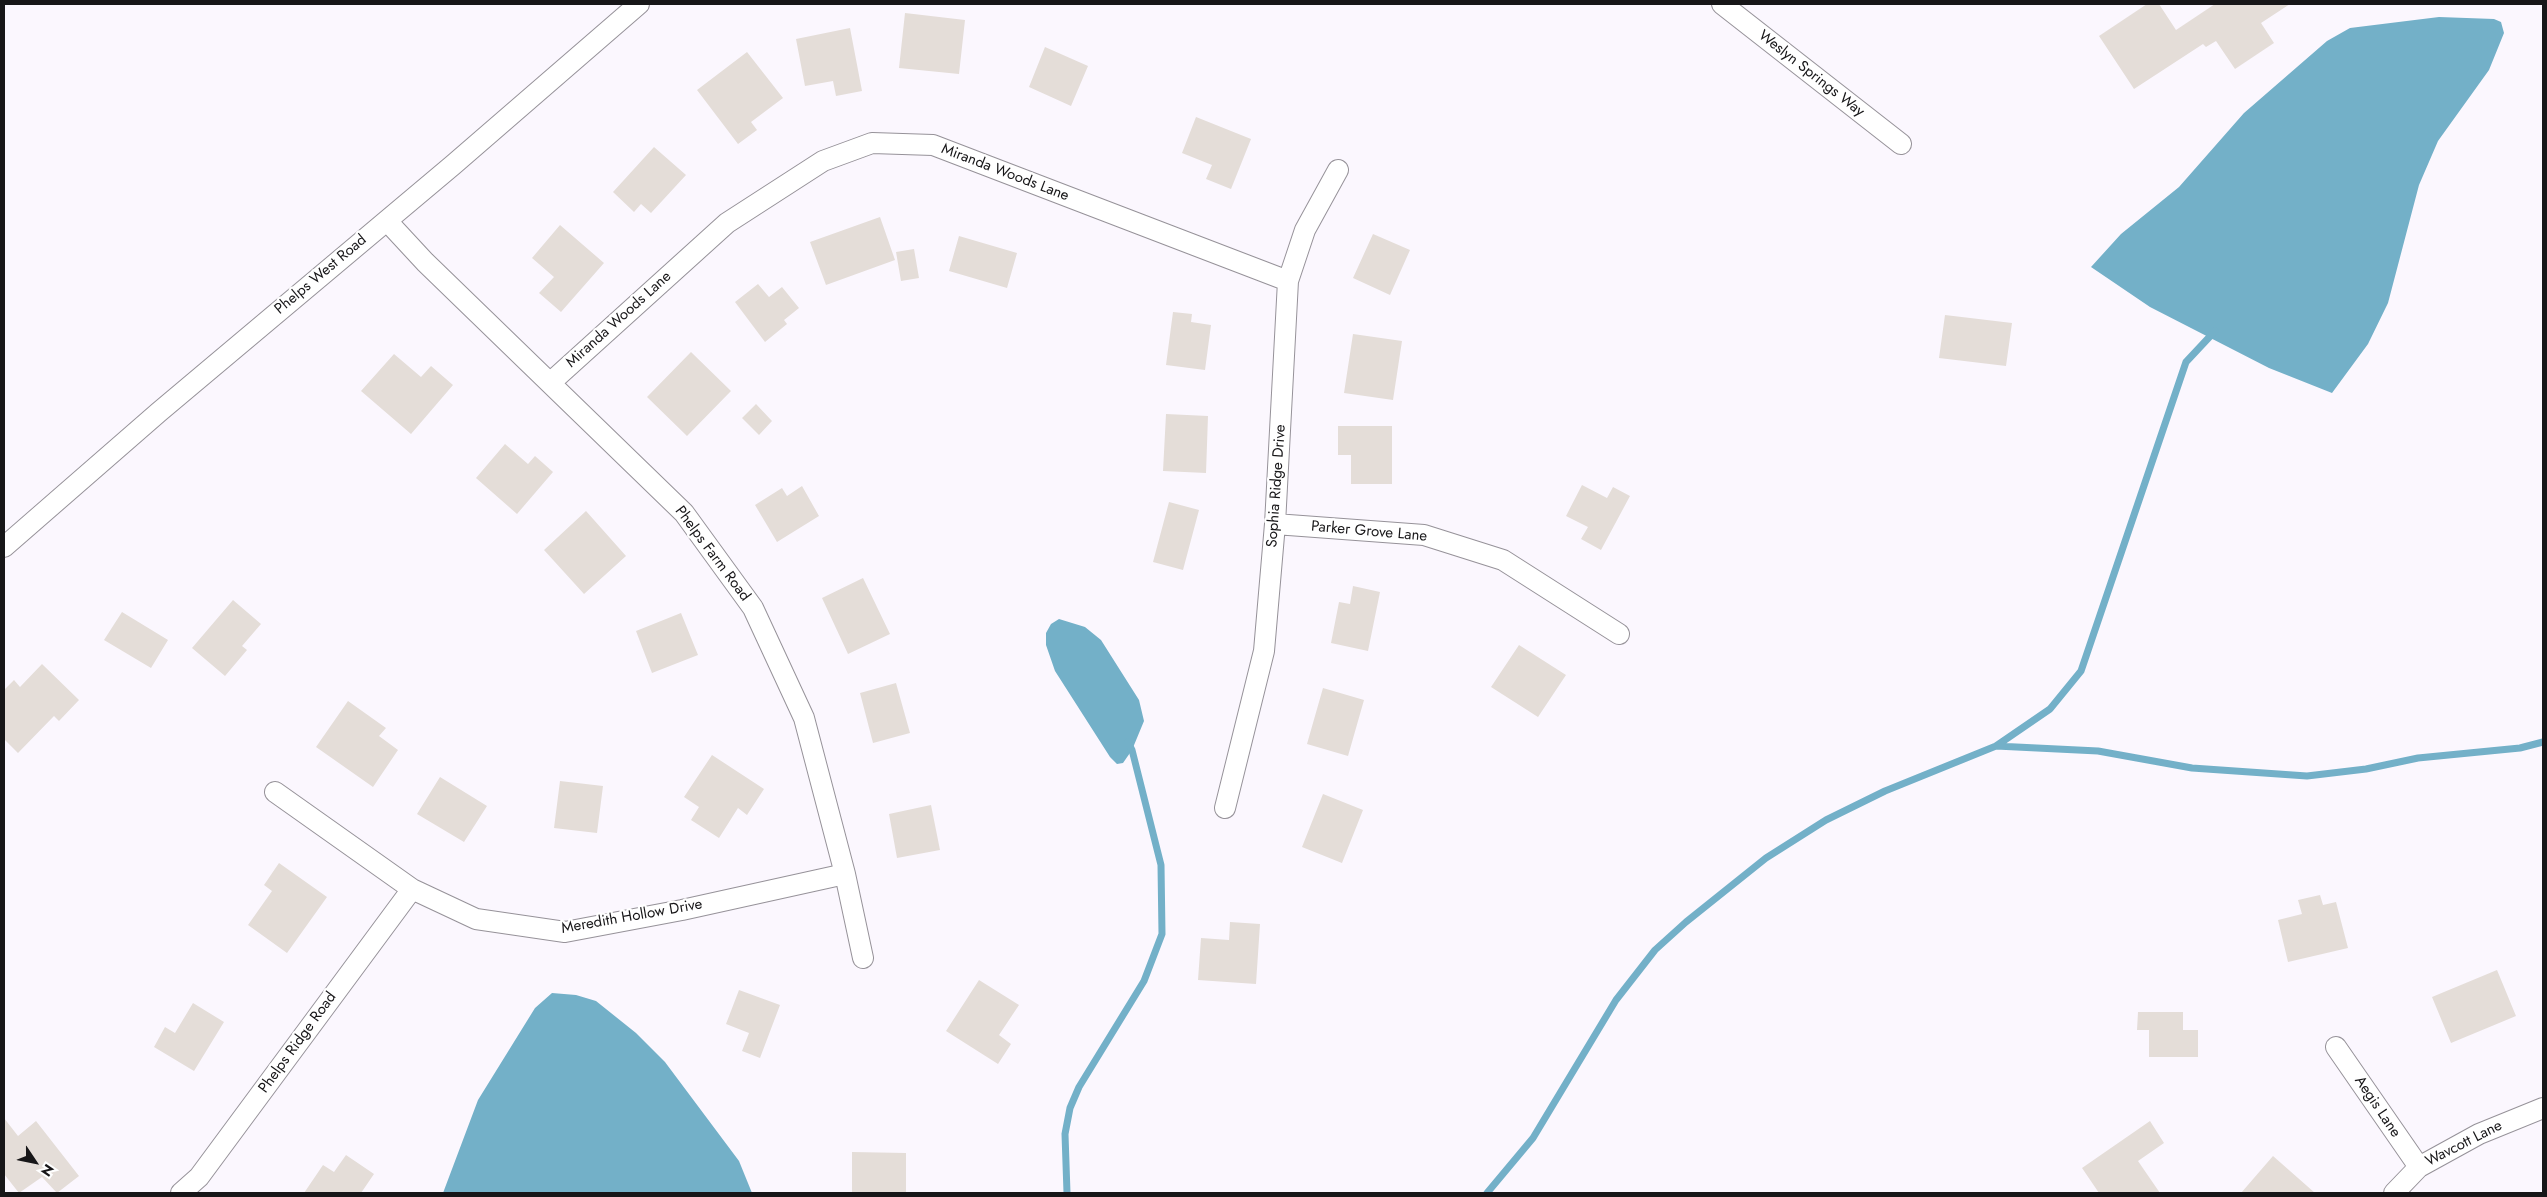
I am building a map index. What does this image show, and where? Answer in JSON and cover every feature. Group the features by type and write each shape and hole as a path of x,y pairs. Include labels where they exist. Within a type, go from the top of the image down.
{"street":[{"name":"Phelps West Road","path":"4,547 159,412 639,4"},
{"name":"Weslyn Springs Way","path":"1722,4 1901,144"},
{"name":"Miranda Woods Lane","path":"550,383 727,223 823,161 872,143 933,145 1288,281"},
{"name":"Sophia Ridge Drive","path":"1225,808 1264,651 1275,524 1288,281 1306,230 1338,170"},
{"name":"Phelps Farm Road","path":"387,220 425,262 684,514 753,608 804,718 845,874 863,958"},
{"name":"Parker Grove Lane","path":"1275,524 1424,535 1503,560 1618,634"},
{"name":"Meredith Hollow Drive","path":"275,792 412,889 476,920 565,932 682,910 845,874"},
{"name":"Phelps Ridge Road","path":"181,1193 199,1177 412,889"},
{"name":"Aegis Lane","path":"2336,1047 2419,1168"},
{"name":"Wavcott Lane","path":"2394,1193 2419,1168 2479,1134 2543,1108"}],"water":[{"path":"2439,17 2494,19 2501,22 2504,33 2489,70 2438,141 2419,185 2388,303 2368,344 2332,393 2269,368 2150,307 2091,267 2121,234 2179,187 2244,113 2327,41 2350,28"},
{"path":"1059,619 1085,627 1101,640 1139,700 1144,721 1132,750 1123,763 1117,764 1110,757 1055,671 1046,645 1046,633 1051,624"},
{"path":"552,993 576,995 596,1001 636,1033 665,1062 739,1161 752,1193 443,1193 478,1100 535,1008"}],"building":[{"path":"2147,4 2159,4 2176,30 2215,4 2290,4 2261,23 2274,43 2235,69 2216,41 2206,47 2203,44 2134,89 2099,36"},
{"path":"905,13 965,20 959,74 899,68"},
{"path":"850,28 862,91 836,96 833,81 805,86 796,39"},
{"path":"1045,47 1088,66 1071,106 1029,87"},
{"path":"747,52 783,98 751,122 757,130 738,144 697,90"},
{"path":"1196,117 1251,139 1231,189 1206,179 1212,165 1182,153"},
{"path":"654,147 686,175 651,213 641,204 634,212 613,192"},
{"path":"880,217 895,260 826,285 810,242"},
{"path":"560,225 604,263 561,312 539,293 554,277 532,258"},
{"path":"1373,234 1410,250 1390,295 1353,278"},
{"path":"959,236 1017,253 1007,288 949,271"},
{"path":"914,249 919,278 901,281 896,252"},
{"path":"758,284 769,297 782,287 799,308 784,320 787,324 765,342 735,302"},
{"path":"1173,312 1192,314 1191,322 1211,325 1205,370 1166,365"},
{"path":"1945,315 2012,323 2006,366 1939,358"},
{"path":"1353,334 1402,341 1393,400 1344,393"},
{"path":"691,352 731,391 687,436 647,397"},
{"path":"394,354 421,377 431,366 453,385 411,434 361,391"},
{"path":"756,404 772,421 759,435 742,418"},
{"path":"1166,414 1208,416 1206,473 1163,471"},
{"path":"1338,426 1392,426 1392,484 1351,484 1351,455 1338,455"},
{"path":"505,444 528,464 535,456 553,472 517,514 476,478"},
{"path":"1582,485 1607,498 1613,487 1630,496 1601,550 1581,539 1588,527 1566,516"},
{"path":"802,486 819,516 777,542 755,505 782,488 787,496"},
{"path":"1169,502 1199,510 1183,570 1153,562"},
{"path":"586,511 626,556 584,594 544,550"},
{"path":"863,578 890,634 848,654 822,598"},
{"path":"1353,586 1380,592 1368,651 1331,643 1339,602 1350,604"},
{"path":"233,600 261,624 242,646 247,650 225,676 192,648"},
{"path":"122,612 168,640 151,668 104,640"},
{"path":"681,613 698,655 652,673 636,631"},
{"path":"1519,645 1566,675 1538,717 1491,687"},
{"path":"42,664 79,700 59,721 54,716 18,753 4,739 4,690 14,680 20,687"},
{"path":"896,683 910,733 873,743 860,693"},
{"path":"1323,688 1364,700 1348,756 1307,744"},
{"path":"348,701 386,728 379,736 398,750 373,787 316,747"},
{"path":"712,755 764,789 747,815 738,808 719,838 691,820 699,807 684,797"},
{"path":"440,777 487,806 464,842 417,814"},
{"path":"560,781 603,786 597,833 554,828"},
{"path":"1323,794 1363,810 1342,863 1302,847"},
{"path":"931,805 940,850 897,858 889,814"},
{"path":"279,863 327,897 287,953 248,925 272,891 264,885"},
{"path":"2320,895 2323,905 2336,902 2348,948 2288,962 2278,920 2302,914 2298,900"},
{"path":"1230,922 1260,924 1256,984 1198,980 1201,938 1229,940"},
{"path":"2497,970 2516,1016 2451,1043 2432,997"},
{"path":"979,980 1019,1005 999,1035 1011,1044 998,1064 946,1031"},
{"path":"739,990 780,1005 760,1058 742,1051 749,1033 726,1024"},
{"path":"193,1003 224,1022 194,1071 154,1047 165,1027 175,1033"},
{"path":"2138,1012 2183,1012 2183,1030 2198,1030 2198,1057 2149,1057 2149,1030 2137,1030"},
{"path":"4,1118 18,1136 36,1121 79,1176 57,1193 42,1177 19,1193 4,1174"},
{"path":"2150,1121 2164,1143 2138,1161 2160,1193 2099,1193 2082,1168"},
{"path":"852,1152 906,1153 906,1192 852,1193"},
{"path":"346,1155 374,1174 361,1193 304,1193 323,1165 334,1172"},
{"path":"2273,1156 2315,1193 2241,1193"}],"waterway":[{"path":"1487,1193 1533,1138 1616,1000 1655,950 1686,922 1766,858 1826,820 1885,791 1996,746 2050,709 2081,671 2186,362 2215,331"},
{"path":"1067,1193 1065,1134 1070,1108 1079,1087 1144,981 1162,934 1161,865 1132,750 1128,742"},
{"path":"1996,746 2098,751 2192,768 2307,776 2366,769 2418,758 2520,748 2543,742"}]}
